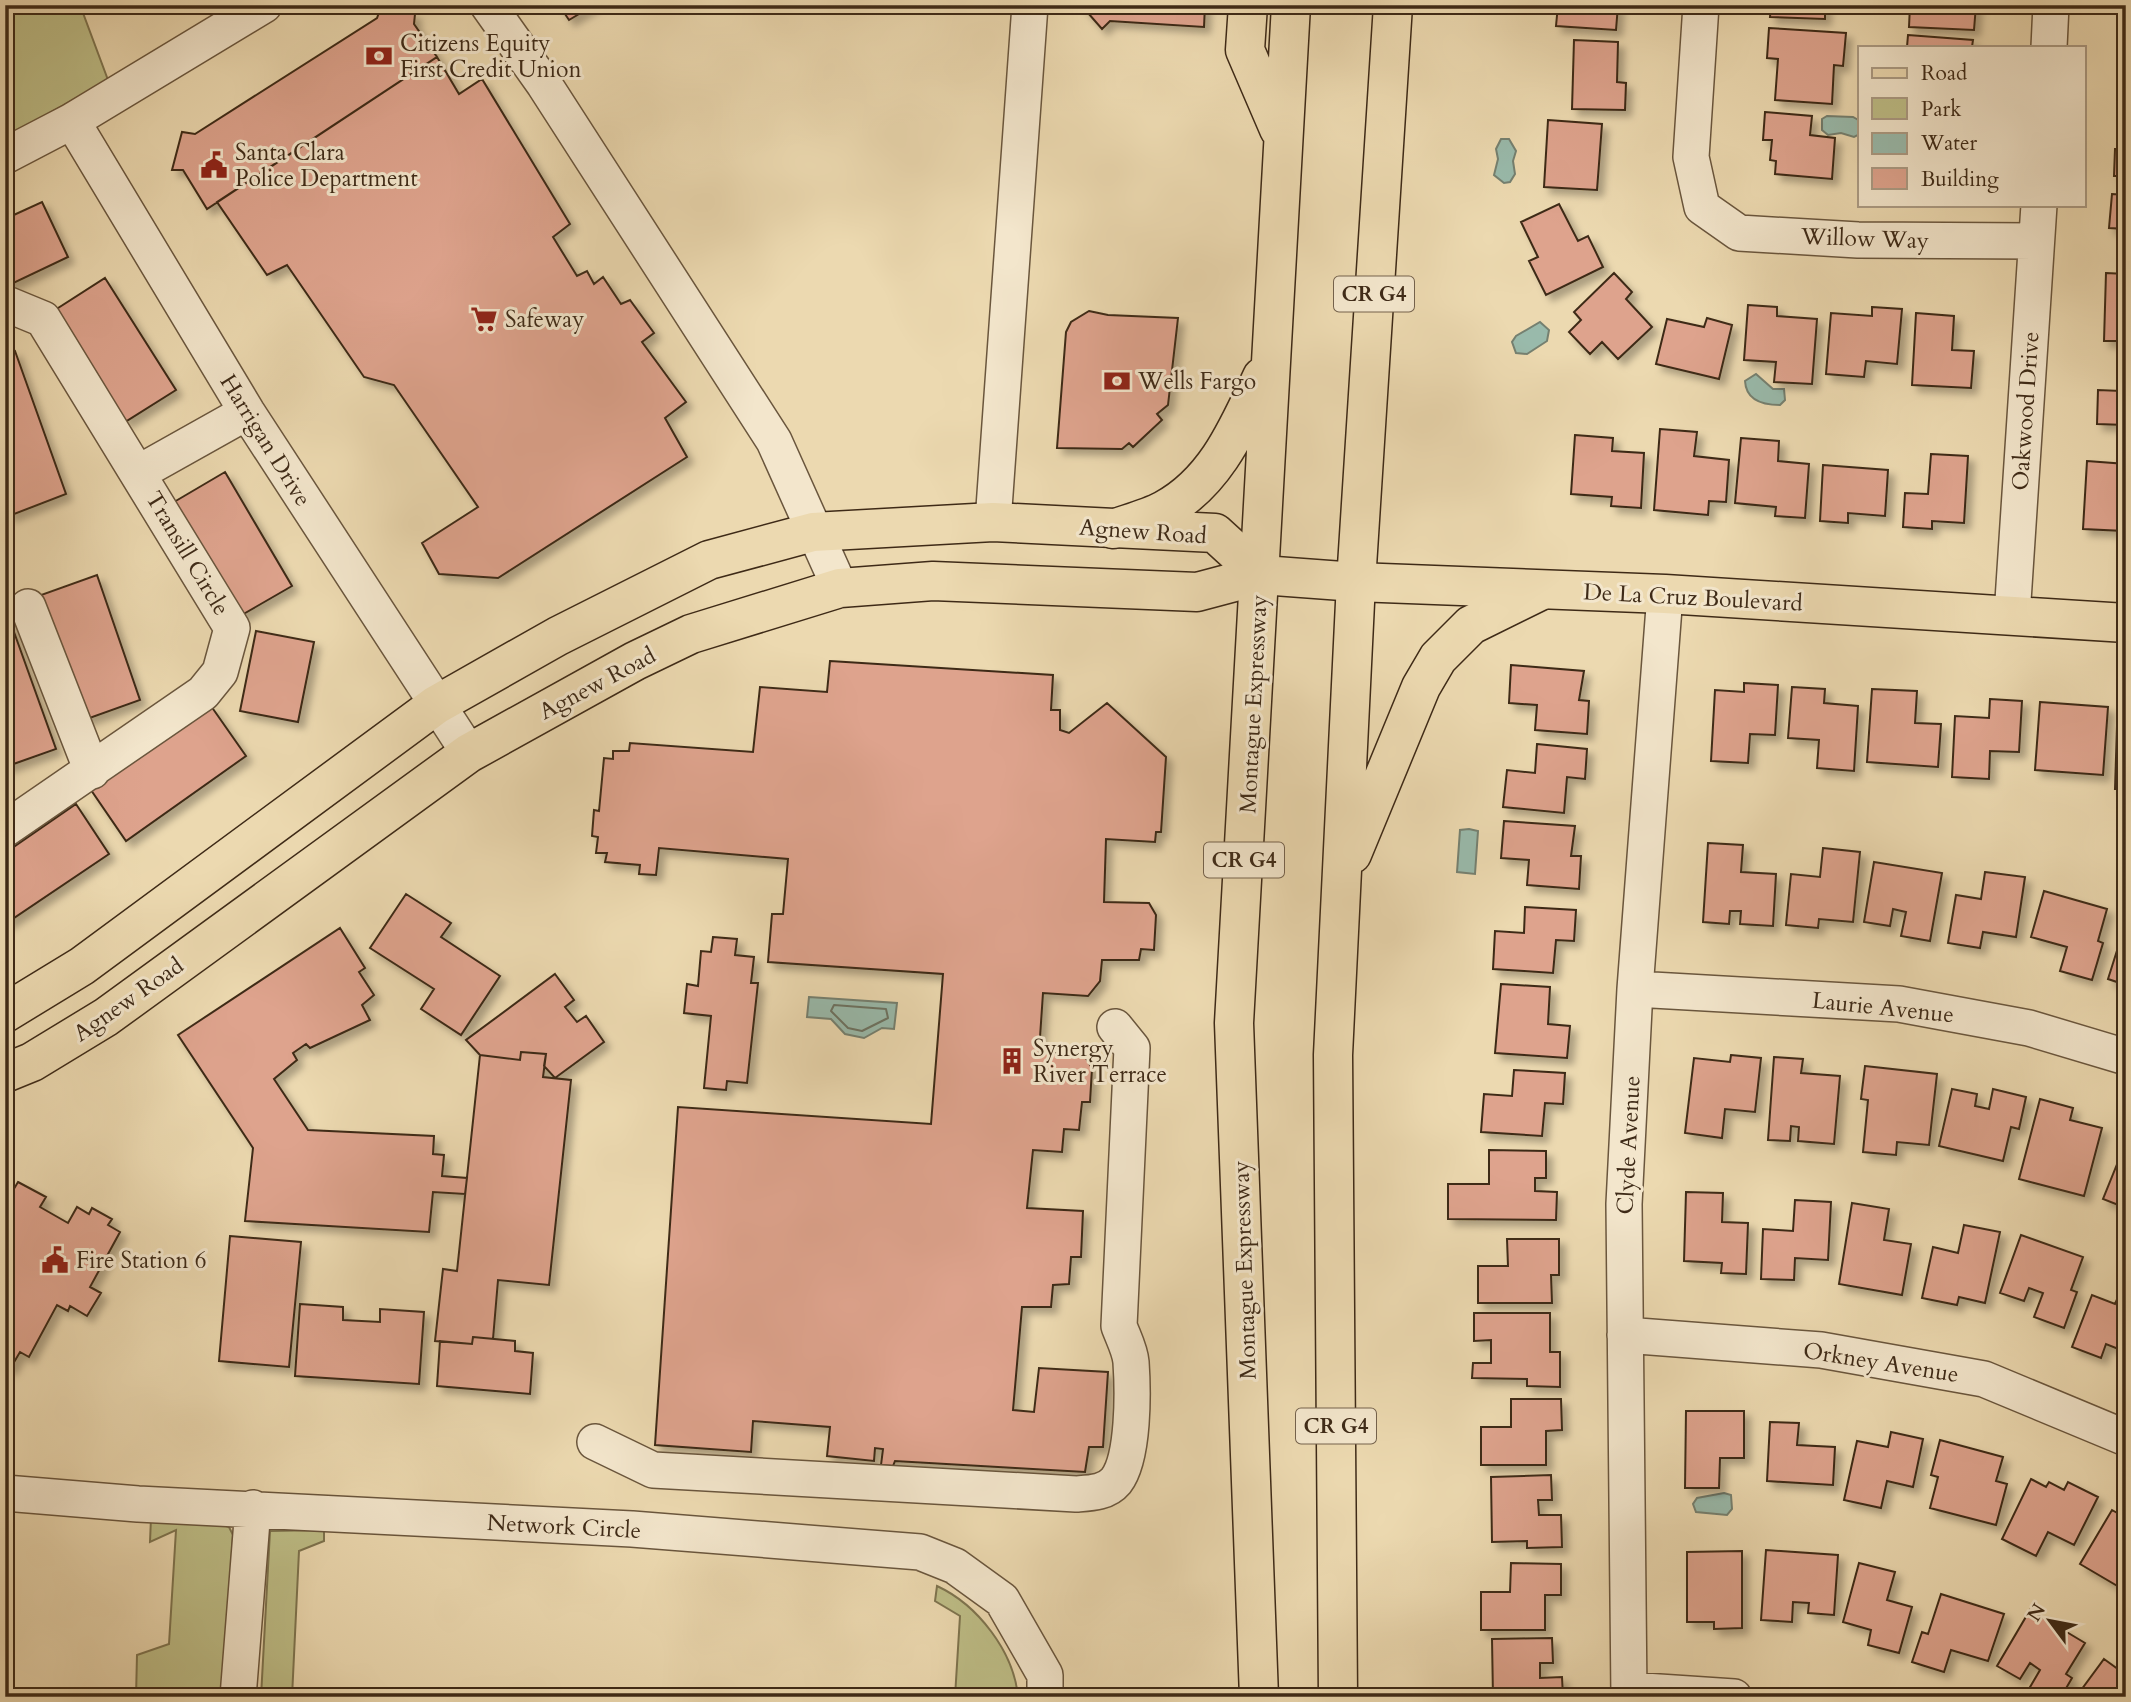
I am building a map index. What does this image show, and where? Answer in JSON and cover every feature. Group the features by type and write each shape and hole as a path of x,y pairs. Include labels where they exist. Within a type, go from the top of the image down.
{"main road":[{"path":"1248,5 1245,50 1282,135"},
{"name":"Montague Expressway","path":"1259,1697 1234,1023 1291,5"},
{"name":"CR G4","path":"1338,1697 1333,1055 1356,582 1393,5"},
{"path":"1113,529 1163,511 1198,488 1232,441 1270,359"},
{"name":"Agnew Road","path":"5,1013 82,966 436,705 558,636 709,560 813,532 993,522 1215,533 1261,575"},
{"name":"Agnew Road","path":"5,1073 32,1062 106,1017 469,753 635,661 691,634 840,588 933,581 1197,592 1261,575"},
{"name":"De La Cruz Boulevard","path":"1261,575 1356,582 1665,594 2126,623"},
{"path":"1342,879 1421,687 1438,658 1471,625 1542,590"}],"street":[{"path":"5,156 72,121 264,5"},
{"path":"488,5 544,84 774,441 840,588"},
{"path":"993,522 1030,5"},
{"name":"Willow Way","path":"1701,5 1691,158 1702,207 1739,233 1858,240 2036,241"},
{"path":"2049,46 2051,5"},
{"name":"Harrigan Drive","path":"72,121 247,412 469,753"},
{"name":"Oakwood Drive","path":"2012,616 2039,206"},
{"name":"Transill Circle","path":"5,307 9,305 43,319 232,628 220,672 203,693 5,830"},
{"path":"139,472 247,412"},
{"name":"Clyde Avenue","path":"1629,1693 1624,1205 1635,989 1665,594"},
{"path":"28,607 92,771"},
{"name":"Laurie Avenue","path":"1635,989 1899,1004 2029,1028 2126,1057"},
{"path":"595,1442 653,1470 1076,1494 1103,1491 1116,1481 1126,1459 1129,1433 1131,1360 1119,1326 1132,1048 1115,1027"},
{"name":"Orkney Avenue","path":"1625,1335 1821,1350 1984,1379 2126,1438"},
{"name":"Network Circle","path":"5,1493 138,1504 632,1529 920,1552 955,1566 1002,1600 1045,1675 1045,1697"},
{"path":"238,1697 253,1508"},
{"path":"1629,1693 1734,1697"}],"green space":[{"path":"5,5 80,5 108,80 5,138"},
{"path":"151,1518 218,1523 229,1527 233,1535 223,1697 136,1697 137,1655 169,1644 176,1530 150,1542"},
{"path":"324,1530 324,1541 299,1551 292,1697 261,1697 270,1531"},
{"path":"937,1586 966,1605 991,1632 1009,1663 1018,1697 955,1697 960,1616 935,1601"}],"water":[{"path":"1827,116 1853,117 1858,120 1858,135 1828,135 1822,130 1822,119"},
{"path":"1501,139 1509,139 1516,151 1513,161 1515,174 1510,182 1504,183 1494,175 1498,159 1496,149"},
{"path":"1540,322 1549,330 1547,341 1527,354 1516,353 1512,342 1516,336"},
{"path":"1756,374 1773,389 1784,389 1785,400 1780,405 1756,400 1748,393 1745,381"},
{"path":"1460,830 1478,831 1475,874 1457,872"},
{"path":"809,997 897,1003 894,1029 882,1028 864,1038 845,1034 831,1019 807,1017"},
{"path":"1724,1493 1731,1495 1732,1509 1727,1515 1696,1512 1693,1504 1697,1498"}],"building":[{"path":"559,5 594,5 569,20"},
{"path":"1081,5 1205,5 1204,27 1110,21 1102,29"},
{"path":"1558,5 1618,5 1616,30 1556,26"},
{"path":"1771,5 1825,5 1825,19 1770,17"},
{"path":"1910,5 1976,5 1974,30 1909,27"},
{"path":"381,7 415,14 414,24 437,57 207,209 183,170 172,170 182,132 195,134 377,18"},
{"path":"1769,28 1846,33 1843,66 1834,65 1832,104 1775,100 1778,59 1767,58"},
{"path":"2126,31 2126,60 2122,59"},
{"path":"1908,35 1973,40 1972,46 1907,46"},
{"path":"1574,40 1618,42 1617,82 1626,83 1625,110 1572,109"},
{"name":"Safeway","path":"437,57 459,94 482,79 570,224 553,237 577,276 587,271 594,284 603,277 621,304 630,300 654,333 642,342 686,402 665,418 687,457 498,578 439,574 422,543 478,507 394,385 364,377 287,265 267,275 217,202"},
{"path":"1765,112 1812,116 1810,135 1835,138 1832,179 1775,174 1776,161 1770,160 1772,140 1763,140"},
{"path":"1548,120 1602,124 1597,190 1544,187"},
{"path":"2115,149 2126,149 2126,183 2122,183 2123,176 2114,176"},
{"path":"2112,194 2126,195 2126,229 2109,228"},
{"path":"42,202 68,257 5,287 5,219"},
{"path":"1559,204 1578,241 1588,236 1603,267 1546,295 1529,261 1538,257 1521,222"},
{"path":"2126,229 2126,265 2123,265"},
{"path":"1614,273 1632,292 1626,299 1652,327 1618,359 1602,342 1590,354 1569,332 1581,320 1574,312"},
{"path":"2106,273 2126,274 2126,341 2104,341"},
{"path":"105,278 176,390 125,422 55,310"},
{"path":"1748,305 1777,307 1777,316 1817,319 1812,384 1774,382 1776,362 1744,360"},
{"path":"1872,307 1902,309 1897,364 1866,361 1864,377 1826,374 1831,313 1872,316"},
{"name":"Wells Fargo","path":"1089,311 1108,315 1178,318 1168,405 1157,414 1162,420 1133,447 1129,443 1122,449 1057,448 1066,332 1071,322"},
{"path":"1916,313 1954,316 1952,350 1974,351 1971,388 1912,385"},
{"path":"1707,318 1732,325 1719,379 1656,364 1667,319 1704,327"},
{"path":"15,351 66,494 9,516 5,504 5,355"},
{"path":"2122,355 2126,355 2126,425 2097,424 2098,390 2121,391"},
{"path":"1660,429 1697,432 1694,456 1729,460 1726,502 1709,501 1708,515 1654,510"},
{"path":"1575,435 1613,438 1612,451 1644,453 1641,508 1611,506 1612,497 1571,494"},
{"path":"1741,438 1779,441 1778,461 1809,464 1805,518 1775,516 1776,507 1735,503"},
{"path":"1931,454 1968,456 1964,523 1932,521 1932,529 1903,527 1905,493 1928,494"},
{"path":"2087,461 2126,464 2126,539 2123,539 2124,531 2083,529"},
{"path":"1823,465 1888,470 1885,516 1848,513 1848,523 1820,521"},
{"path":"225,472 292,586 240,616 174,502"},
{"path":"97,575 140,700 84,720 41,595"},
{"path":"5,607 56,749 5,767"},
{"path":"256,631 314,642 298,722 240,711"},
{"name":"Synergy River Terrace","path":"830,661 1053,675 1051,710 1060,710 1060,730 1069,733 1107,703 1166,757 1161,832 1156,832 1155,842 1106,839 1104,902 1149,903 1156,915 1154,950 1141,949 1139,960 1102,960 1100,981 1088,996 1043,993 1039,1052 1084,1055 1092,1068 1090,1102 1082,1102 1079,1130 1064,1129 1062,1152 1033,1150 1027,1208 1083,1211 1081,1257 1071,1257 1069,1284 1053,1285 1051,1307 1022,1307 1013,1410 1034,1412 1039,1368 1108,1372 1103,1447 1089,1447 1085,1472 895,1461 893,1466 881,1465 883,1449 875,1448 874,1461 827,1456 830,1427 753,1421 751,1452 655,1445 678,1107 931,1124 943,974 768,962 772,914 783,914 788,859 659,848 656,875 639,874 640,865 605,862 607,853 596,853 598,837 592,836 594,810 599,811 604,758 613,759 613,751 629,751 630,743 753,752 760,687 827,692"},
{"path":"1511,665 1584,671 1579,700 1589,701 1587,734 1535,730 1537,705 1509,703"},
{"path":"1744,683 1778,685 1775,735 1750,734 1748,763 1711,761 1715,690 1744,692"},
{"path":"1792,687 1825,689 1824,703 1858,706 1854,771 1817,768 1819,740 1788,738"},
{"path":"1872,689 1917,691 1915,723 1941,724 1938,767 1867,762"},
{"path":"1990,699 2022,701 2019,752 1990,751 1989,779 1952,777 1955,716 1989,718"},
{"path":"2040,702 2108,707 2103,775 2035,770"},
{"path":"211,706 246,756 126,841 91,790"},
{"path":"2117,726 2126,726 2126,789 2115,789"},
{"path":"1537,744 1587,749 1585,779 1567,777 1564,813 1503,807 1507,770 1535,773"},
{"path":"76,804 109,854 5,924 5,853"},
{"path":"1504,821 1575,826 1571,856 1581,856 1579,889 1527,885 1529,860 1501,858"},
{"path":"1708,843 1743,845 1741,872 1776,874 1773,926 1740,924 1741,911 1730,911 1729,924 1703,922"},
{"path":"1823,848 1860,852 1853,922 1819,919 1818,928 1786,925 1791,874 1820,877"},
{"path":"1874,862 1942,873 1930,941 1901,936 1906,912 1893,909 1890,926 1864,922"},
{"path":"1985,872 2025,877 2016,937 1983,932 1980,948 1948,943 1956,895 1981,899"},
{"path":"2044,891 2107,909 2098,941 2103,943 2092,980 2060,971 2067,947 2031,937"},
{"path":"406,894 451,923 441,937 500,976 461,1035 421,1009 434,989 370,948"},
{"path":"1525,907 1576,910 1574,941 1556,940 1553,973 1493,969 1495,931 1524,933"},
{"path":"2126,922 2126,985 2108,979"},
{"path":"340,928 365,968 359,972 374,995 362,1005 370,1020 310,1048 306,1044 293,1053 297,1060 274,1079 308,1130 434,1136 433,1154 444,1155 442,1176 467,1178 465,1194 433,1192 429,1232 245,1221 253,1148 178,1035"},
{"path":"713,937 737,939 735,955 754,957 751,983 758,983 747,1083 727,1081 726,1090 704,1088 711,1016 684,1013 687,984 698,986 701,951 711,952"},
{"path":"555,974 574,1000 565,1007 577,1022 586,1016 604,1042 555,1078 544,1066 546,1054 521,1052 520,1060 480,1055 466,1040"},
{"path":"1501,984 1550,987 1548,1024 1570,1026 1567,1058 1495,1053"},
{"path":"521,1052 546,1054 543,1077 571,1080 549,1285 498,1280 493,1339 473,1337 472,1344 435,1341 443,1269 457,1271 480,1055 520,1060"},
{"path":"1731,1055 1761,1058 1755,1112 1725,1109 1722,1138 1685,1133 1694,1058 1730,1062"},
{"path":"1774,1057 1803,1059 1801,1073 1840,1076 1834,1144 1798,1141 1799,1127 1791,1126 1790,1141 1768,1140"},
{"path":"1865,1066 1937,1074 1929,1145 1897,1142 1896,1155 1863,1152 1868,1100 1861,1099"},
{"path":"1514,1070 1565,1073 1563,1104 1545,1103 1542,1136 1481,1132 1484,1094 1512,1096"},
{"path":"1952,1089 1977,1094 1975,1106 1989,1109 1993,1089 2026,1097 2019,1129 2011,1127 2003,1161 1939,1146"},
{"path":"2040,1099 2073,1108 2070,1120 2102,1128 2084,1196 2019,1179"},
{"path":"2126,1142 2126,1208 2103,1199"},
{"path":"1489,1150 1546,1151 1546,1178 1535,1178 1535,1191 1557,1192 1556,1220 1448,1219 1448,1184 1489,1184"},
{"name":"Fire Station 6","path":"18,1182 46,1197 40,1207 68,1223 77,1207 89,1214 92,1208 112,1219 108,1225 120,1232 90,1287 101,1293 87,1316 70,1306 68,1311 57,1305 29,1357 20,1352 10,1369 5,1367 5,1190 12,1192"},
{"path":"1686,1192 1723,1193 1722,1222 1748,1223 1746,1274 1721,1273 1722,1263 1684,1261"},
{"path":"1795,1200 1831,1202 1828,1260 1795,1258 1794,1280 1761,1279 1763,1229 1793,1231"},
{"path":"1852,1203 1889,1209 1884,1240 1911,1244 1902,1295 1839,1284"},
{"path":"1964,1225 2000,1232 1985,1303 1959,1297 1957,1305 1922,1298 1933,1247 1958,1253"},
{"path":"2021,1235 2083,1257 2071,1290 2077,1292 2064,1328 2034,1317 2043,1293 2029,1288 2024,1301 2000,1293"},
{"path":"230,1236 301,1242 289,1367 219,1361"},
{"path":"1507,1239 1559,1239 1559,1275 1551,1275 1552,1303 1478,1303 1478,1266 1508,1266"},
{"path":"2126,1279 2126,1352 2106,1344 2101,1358 2072,1347 2092,1295 2115,1304"},
{"path":"300,1304 343,1307 343,1320 380,1322 380,1309 424,1312 419,1384 295,1376"},
{"path":"1474,1313 1550,1313 1550,1352 1560,1352 1560,1387 1527,1386 1527,1379 1472,1378 1473,1363 1491,1363 1491,1340 1474,1341"},
{"path":"473,1337 515,1341 515,1351 533,1353 530,1394 437,1386 440,1341 472,1344"},
{"path":"1511,1399 1561,1399 1562,1430 1546,1431 1546,1465 1481,1465 1481,1427 1511,1427"},
{"path":"1686,1411 1744,1411 1744,1458 1720,1458 1719,1488 1685,1488"},
{"path":"1770,1422 1799,1423 1797,1445 1835,1447 1833,1485 1767,1481"},
{"path":"1891,1432 1923,1439 1913,1487 1887,1481 1881,1508 1844,1500 1857,1441 1888,1447"},
{"path":"1940,1440 2003,1457 1996,1481 2007,1484 1996,1525 1930,1508 1938,1477 1931,1475"},
{"path":"1551,1475 1552,1500 1538,1500 1539,1515 1561,1515 1562,1547 1527,1548 1527,1541 1492,1542 1491,1477"},
{"path":"2031,1479 2046,1487 2049,1482 2064,1490 2068,1482 2098,1497 2074,1545 2048,1532 2036,1556 2002,1539"},
{"path":"2112,1510 2126,1518 2126,1591 2080,1564"},
{"path":"1766,1550 1838,1555 1834,1615 1808,1613 1809,1603 1793,1602 1792,1622 1761,1620"},
{"path":"1742,1551 1742,1628 1714,1629 1714,1622 1687,1622 1687,1552"},
{"path":"1511,1563 1561,1564 1561,1595 1545,1595 1545,1630 1481,1630 1481,1592 1510,1592"},
{"path":"1859,1563 1895,1572 1887,1600 1912,1607 1899,1653 1868,1645 1871,1630 1843,1622"},
{"path":"1941,1594 2004,1614 1988,1661 1951,1650 1944,1672 1912,1662 1922,1632 1928,1634"},
{"path":"2030,1610 2085,1643 2066,1674 2072,1678 2061,1697 2026,1694 2040,1670 2030,1663 2020,1679 1997,1666"},
{"path":"1552,1638 1553,1663 1540,1663 1540,1678 1562,1677 1563,1697 1493,1697 1492,1639"},
{"path":"2104,1659 2126,1675 2126,1697 2076,1697"}],"place":[{"name":"Citizens Equity First Credit Union","path":"379,56"},
{"name":"Santa Clara Police Department","path":"214,165"},
{"name":"Safeway","path":"484,319"},
{"name":"Wells Fargo","path":"1117,381"},
{"name":"Synergy River Terrace","path":"1012,1061"},
{"name":"Fire Station 6","path":"55,1260"}]}
